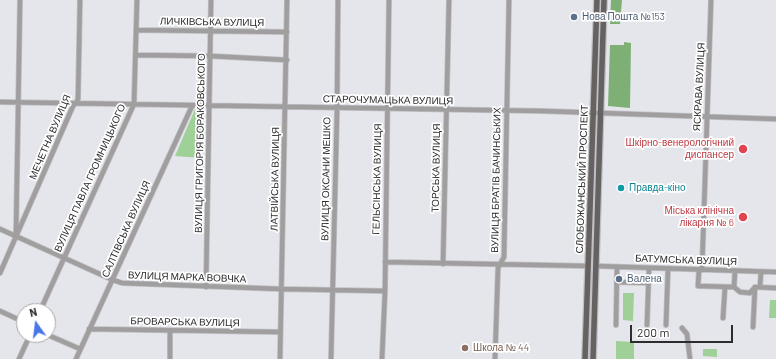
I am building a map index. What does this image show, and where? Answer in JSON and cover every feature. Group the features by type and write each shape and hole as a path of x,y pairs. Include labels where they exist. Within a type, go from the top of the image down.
{"main road":[{"name":"СЛОБОЖАНСЬКИЙ ПРОСПЕКТ","path":"585,359 597,0"},
{"name":"СЛОБОЖАНСЬКИЙ ПРОСПЕКТ","path":"593,359 604,0"}],"street":[{"path":"16,236 20,0"},
{"name":"МЕЧЕТНА ВУЛИЦЯ","path":"0,273 73,106 78,99 80,0"},
{"name":"ВУЛИЦЯ ПАВЛА ГРОМНИЦЬКОГО","path":"44,303 134,104 137,0"},
{"name":"ВУЛИЦЯ ГРИГОРІЯ БОРАКОВСЬКОГО","path":"206,287 211,0"},
{"name":"ЛАТВІЙСЬКА ВУЛИЦЯ","path":"280,359 287,0"},
{"name":"ВУЛИЦЯ ОКСАНИ МЕШКО","path":"331,359 338,0"},
{"name":"ГЕЛЬСІНСЬКА ВУЛИЦЯ","path":"382,359 385,291 389,0"},
{"name":"ТОРСЬКА ВУЛИЦЯ","path":"443,264 449,0"},
{"name":"ВУЛИЦЯ БРАТІВ БАЧИНСЬКИХ","path":"495,359 498,268 504,258 509,0"},
{"name":"ЯСКРАВА ВУЛИЦЯ","path":"711,0 707,116 698,286 725,287"},
{"name":"ЛИЧКІВСЬКА ВУЛИЦЯ","path":"136,30 287,32"},
{"path":"136,55 210,56 287,60"},
{"name":"СТАРОЧУМАЦЬКА ВУЛИЦЯ","path":"0,102 600,113 776,119"},
{"name":"САЛТІВСЬКА ВУЛИЦЯ","path":"76,359 192,106"},
{"name":"ВУЛИЦЯ МАРКА ВОВЧКА","path":"0,229 122,283 206,287 385,291"},
{"path":"385,262 588,266"},
{"name":"БАТУМСЬКА ВУЛИЦЯ","path":"596,266 776,272"},
{"path":"616,325 617,267"},
{"path":"647,325 649,268"},
{"path":"666,325 668,269"},
{"path":"734,287 735,271"},
{"path":"753,327 761,272"},
{"path":"617,282 648,283"},
{"path":"723,318 725,287 734,287 740,292 750,292 758,287 776,288"},
{"path":"0,311 16,318"},
{"path":"682,328 687,334 690,359"},
{"name":"БРОВАРСЬКА ВУЛИЦЯ","path":"89,329 280,332"},
{"path":"170,331 170,359"},
{"path":"56,338 80,349"},
{"path":"19,359 26,343"}],"green space":[{"path":"611,0 622,0 620,24 610,24"},
{"path":"624,42 631,43 630,108 608,106 610,45 624,45"},
{"path":"195,109 204,110 201,158 175,156"},
{"path":"623,293 634,293 633,321 623,320"},
{"path":"770,300 776,300 776,318 769,318"},
{"path":"616,341 634,342 634,359 616,359"},
{"path":"703,349 717,349 717,357 703,356"}],"place":[{"name":"Нова Пошта №153","path":"574,17"},
{"name":"Шкірно-венерологічний диспансер","path":"743,149"},
{"name":"Правда-кіно","path":"621,188"},
{"name":"Міська клінічна лікарня № 6","path":"743,217"},
{"name":"Валена","path":"619,279"},
{"name":"Школа № 44","path":"465,348"}]}
